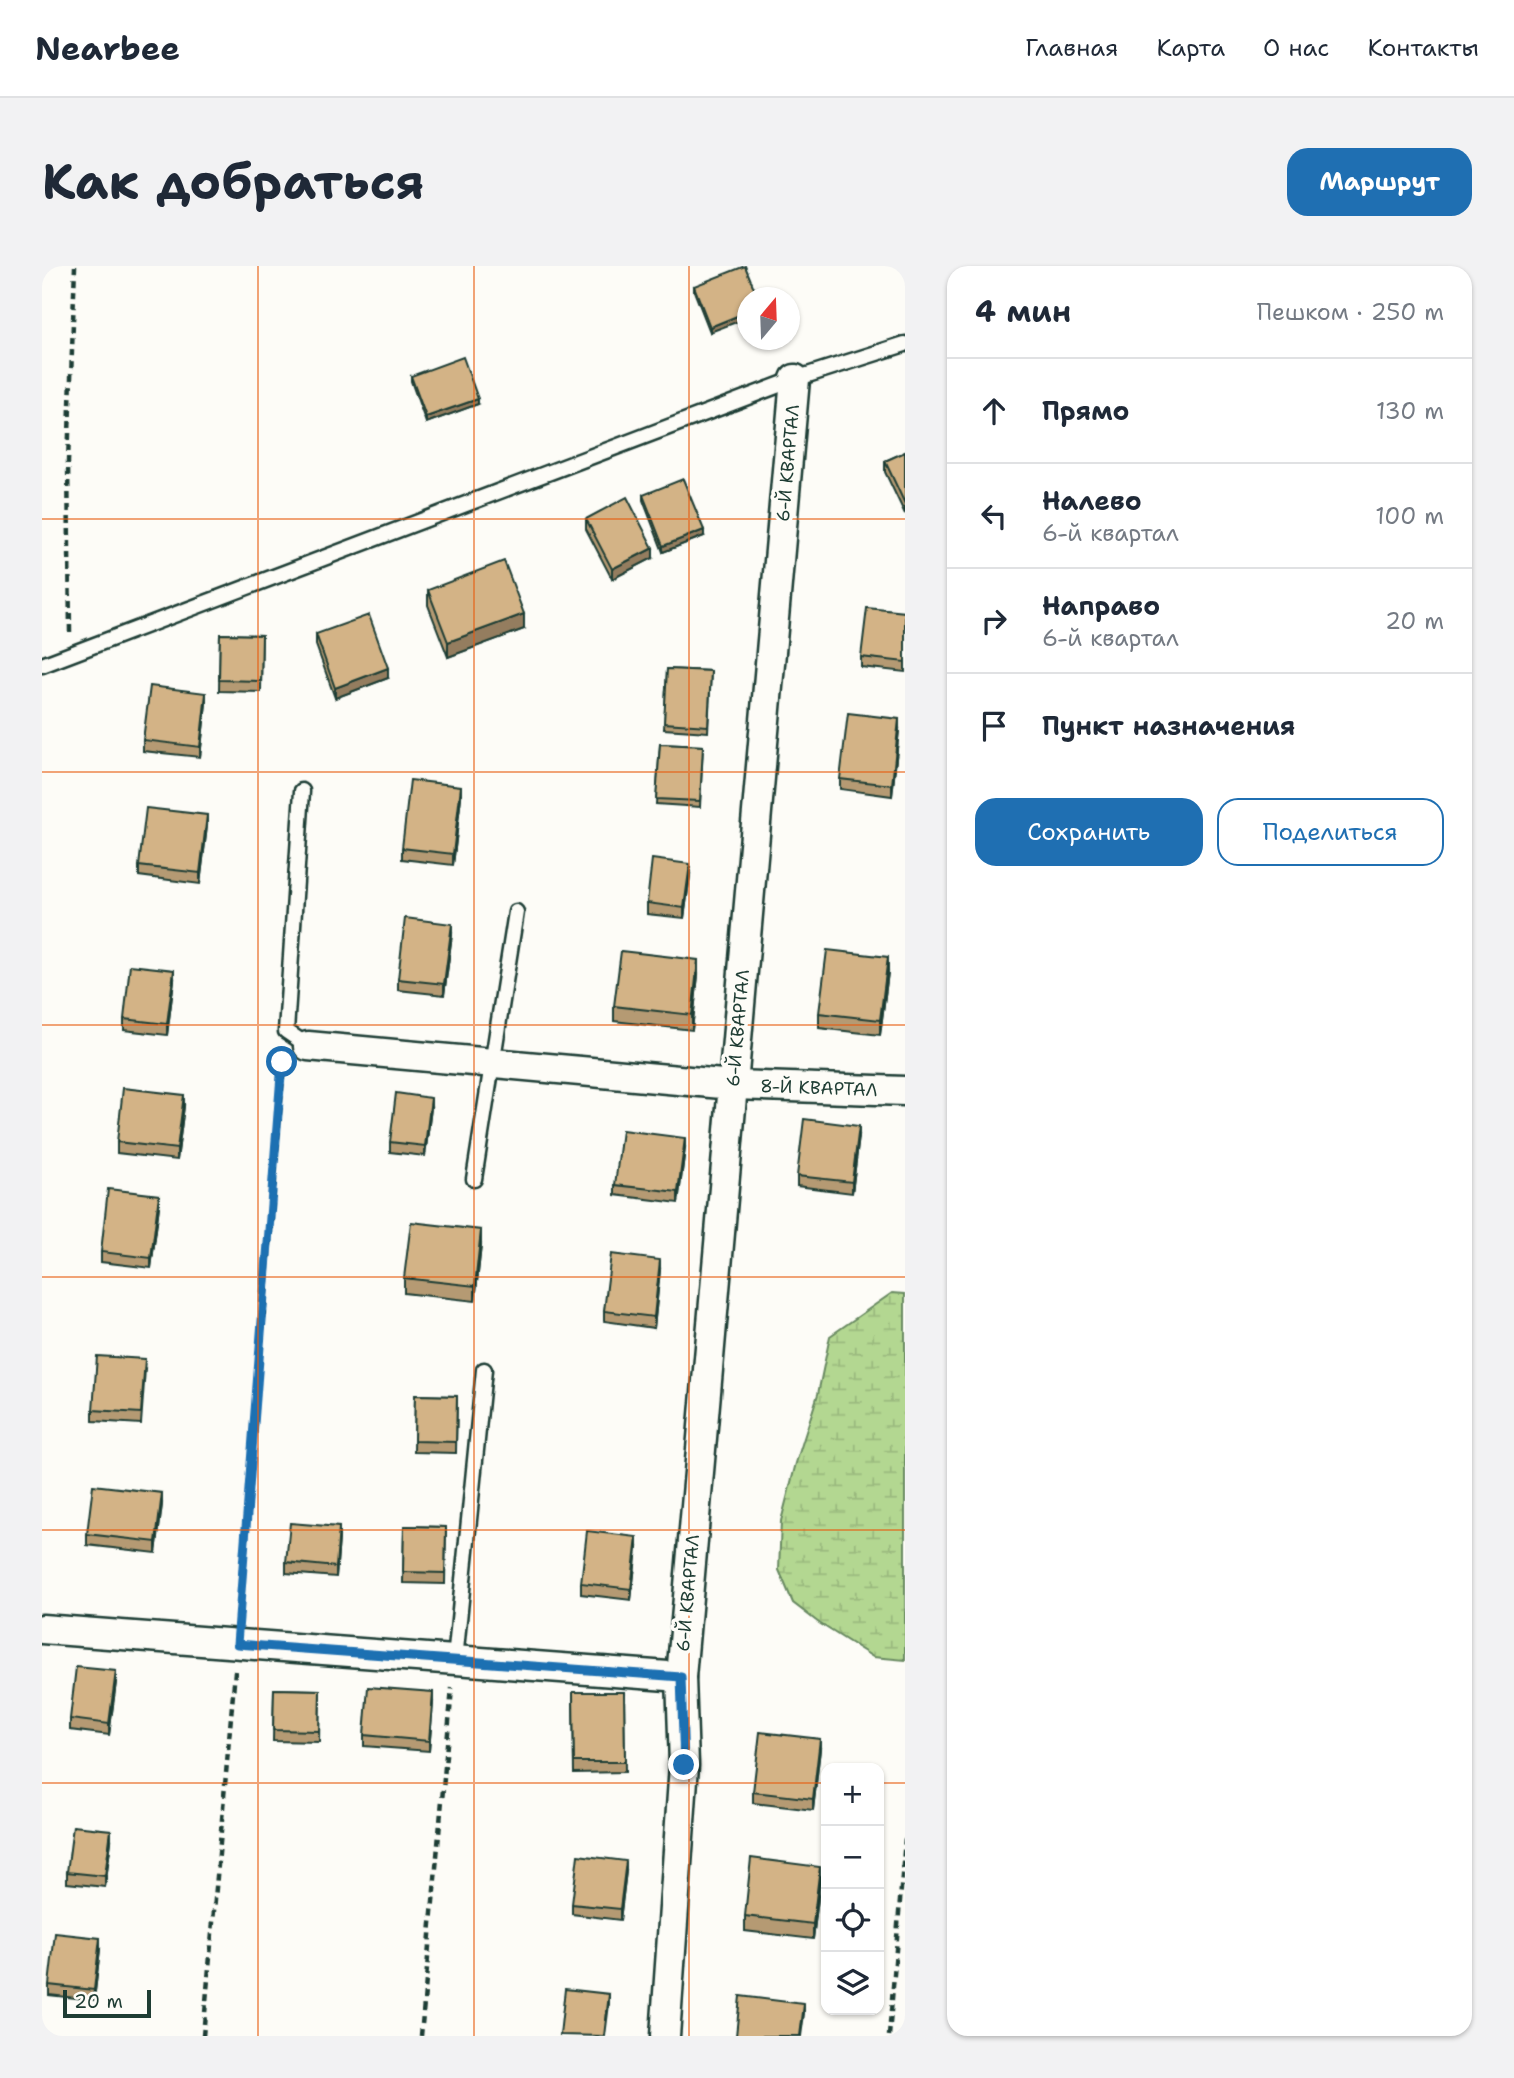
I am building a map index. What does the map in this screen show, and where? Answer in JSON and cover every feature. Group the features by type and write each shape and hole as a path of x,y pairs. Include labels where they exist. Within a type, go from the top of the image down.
{"street":[{"name":"6-Й КВАРТАЛ","path":"665,2036 684,1765 681,1677 795,379"},
{"name":"8-Й КВАРТАЛ","path":"308,1046 733,1085 905,1091"},
{"name":"6-Й КВАРТАЛ","path":"42,1629 681,1677"}],"lane":[{"path":"42,664 795,379 905,344"},
{"path":"302,791 286,1031 308,1046"},
{"path":"474,1179 516,912"},
{"path":"455,1660 484,1370"}],"path":[{"path":"71,654 68,461 75,266"},
{"path":"203,2036 237,1644 282,1062 308,1046"},
{"path":"421,2036 455,1660"},
{"path":"889,2036 905,1839"}],"green space":[{"path":"892,1293 905,1294 905,1660 873,1657 819,1623 793,1603 779,1570 781,1521 818,1394 830,1336"}],"building":[{"path":"745,266 754,287 737,287 737,316 710,327 694,286"},
{"path":"463,357 478,399 426,417 411,376"},
{"path":"905,452 905,504 885,461"},
{"path":"683,479 704,530 663,546 643,495"},
{"path":"627,497 653,548 612,569 586,519"},
{"path":"504,561 524,614 448,642 428,590"},
{"path":"867,608 905,612 905,662 861,657"},
{"path":"369,615 388,668 335,688 316,634"},
{"path":"220,634 262,635 261,681 219,680"},
{"path":"667,669 711,671 708,726 664,723"},
{"path":"150,686 206,693 200,747 143,740"},
{"path":"848,713 899,719 892,785 840,779"},
{"path":"660,744 703,746 700,801 656,799"},
{"path":"410,780 461,786 453,854 402,848"},
{"path":"146,808 207,815 200,873 139,866"},
{"path":"652,859 690,864 684,908 647,903"},
{"path":"405,918 452,924 444,984 398,979"},
{"path":"827,950 888,957 880,1020 819,1013"},
{"path":"621,951 698,960 692,1015 614,1006"},
{"path":"130,965 174,970 167,1024 124,1019"},
{"path":"123,1088 184,1095 177,1149 117,1142"},
{"path":"396,1093 431,1098 425,1146 390,1142"},
{"path":"804,1119 859,1126 852,1182 797,1176"},
{"path":"622,1130 685,1138 678,1192 615,1185"},
{"path":"108,1189 159,1195 151,1258 101,1252"},
{"path":"411,1222 481,1230 475,1286 404,1278"},
{"path":"611,1254 660,1260 654,1317 604,1311"},
{"path":"97,1356 145,1359 141,1413 93,1410"},
{"path":"415,1395 457,1396 456,1442 414,1441"},
{"path":"93,1485 162,1493 156,1542 87,1534"},
{"path":"290,1523 339,1527 336,1567 286,1562"},
{"path":"404,1526 446,1527 445,1573 403,1572"},
{"path":"587,1531 637,1537 631,1589 581,1583"},
{"path":"76,1667 116,1671 109,1724 70,1719"},
{"path":"368,1687 433,1692 429,1741 364,1735"},
{"path":"274,1689 320,1690 319,1731 273,1730"},
{"path":"573,1692 624,1692 625,1762 574,1762"},
{"path":"760,1732 820,1739 813,1799 753,1792"},
{"path":"73,1826 111,1830 105,1876 67,1872"},
{"path":"578,1855 626,1861 620,1909 572,1904"},
{"path":"751,1858 820,1867 813,1924 745,1916"},
{"path":"55,1933 100,1938 94,1990 49,1985"},
{"path":"565,1989 609,1994 604,2036 560,2035"},
{"path":"740,1996 804,2004 800,2036 736,2036"}],"route":[{"path":"282,1062 237,1644 681,1677 684,1765"}]}
